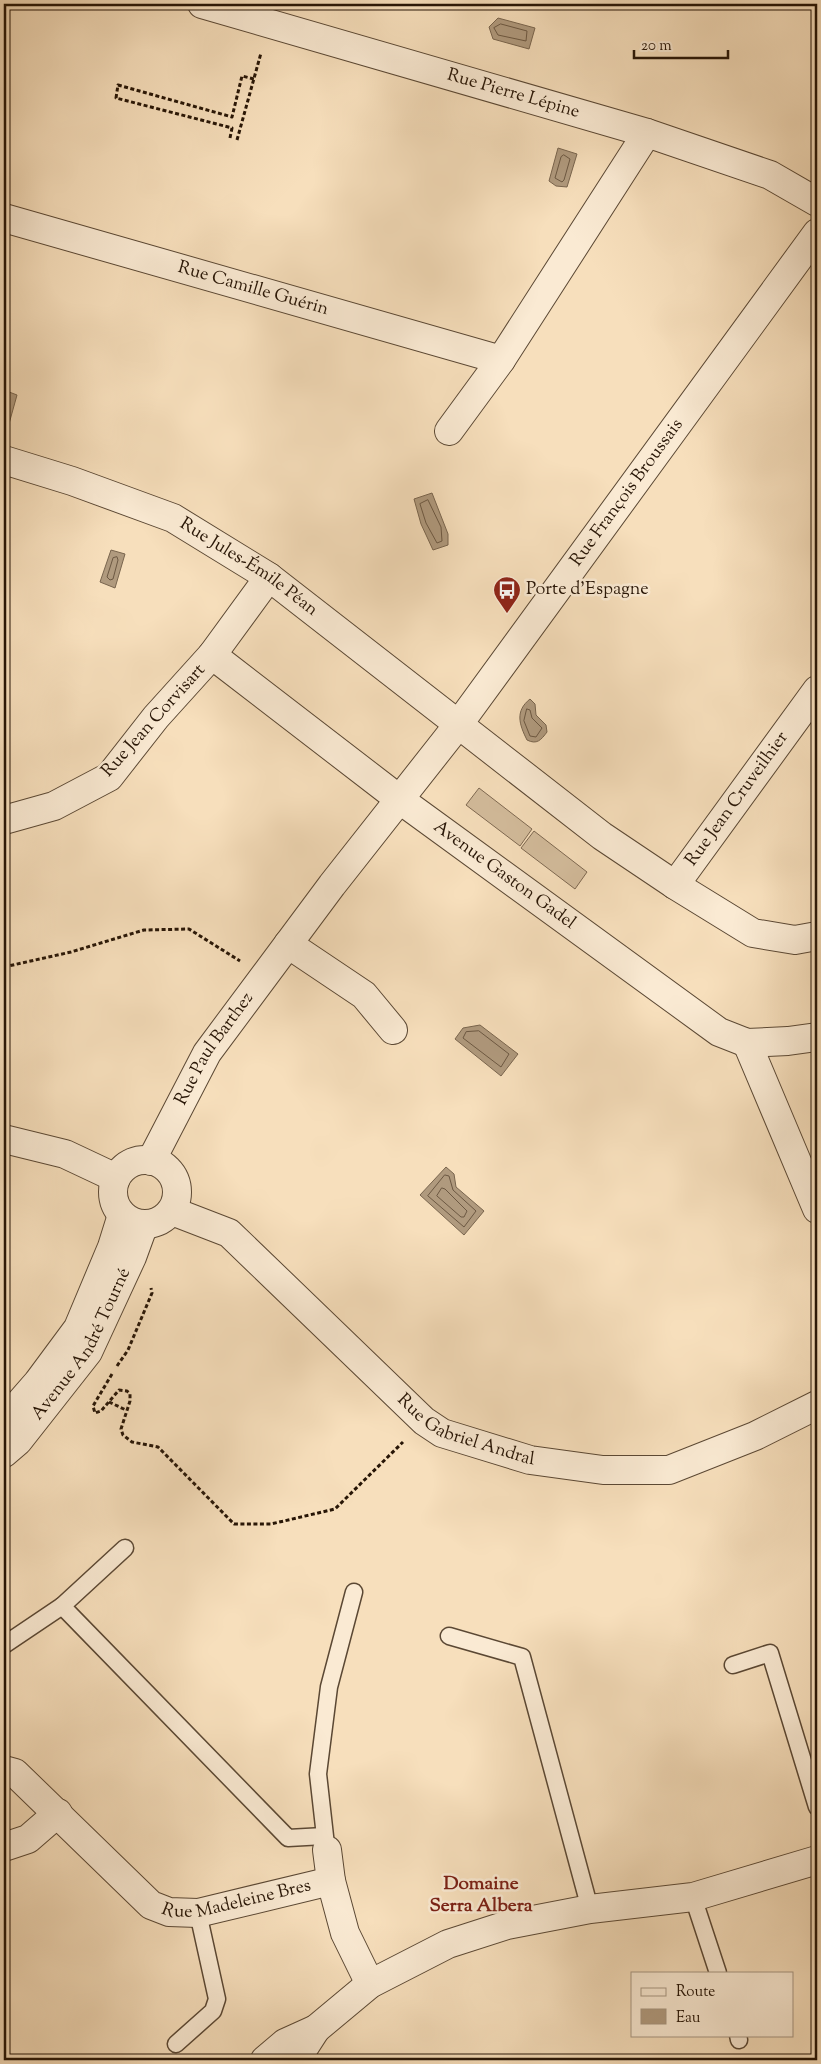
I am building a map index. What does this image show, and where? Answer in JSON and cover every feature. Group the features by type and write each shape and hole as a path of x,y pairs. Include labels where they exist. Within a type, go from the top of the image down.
{"street":[{"name":"Rue Pierre Lépine","path":"202,4 647,133 770,175 817,202"},
{"path":"449,431 501,360 647,133"},
{"name":"Rue Camille Guérin","path":"4,218 501,360"},
{"name":"Rue François Broussais","path":"399,799 458,724 817,233"},
{"name":"Rue Jules-Émile Péan","path":"6,468 72,481 173,518 269,577 458,724"},
{"name":"Rue Jean Corvisart","path":"4,820 54,806 109,777 156,718 212,655 269,577"},
{"name":"Avenue Gaston Gadel","path":"212,655 399,799 719,1032 747,1043 788,1041 817,1037"},
{"name":"Rue Jean Cruveilhier","path":"675,885 817,690"},
{"path":"458,724 602,836 675,885 753,933 795,940 817,936"},
{"name":"Rue Paul Barthez","path":"151,1161 208,1053 263,977 399,799"},
{"path":"288,944 364,995 393,1030"},
{"path":"747,1043 817,1209"},
{"path":"4,1139 65,1154 116,1178"},
{"path":"151,1161 161,1164 175,1180 178,1190 172,1211 155,1223 133,1219 114,1197 116,1178 131,1164 151,1161"},
{"name":"Rue Gabriel Andral","path":"172,1211 229,1233 424,1421 442,1433 530,1460 604,1470 669,1470 755,1436 817,1405"},
{"name":"Avenue André Tourné","path":"4,1453 18,1441 88,1352 132,1257 133,1219"},
{"name":"Avenue André Tourné","path":"4,1421 38,1382 78,1328 112,1247 133,1219"},
{"name":"Rue Madeleine Bres","path":"4,1770 15,1772 151,1905 169,1912 198,1913 331,1881"},
{"path":"4,1847 28,1840 58,1813"},
{"name":"Rue Madeleine Bres","path":"326,1843 331,1881 345,1933 370,1984"},
{"path":"265,2060 285,2043 316,2029 370,1984 448,1944 507,1925 590,1909 693,1897 817,1860"},
{"path":"296,2060 316,2029"}],"lane":[{"path":"4,1646 62,1606 125,1548"},
{"path":"62,1606 288,1838 326,1843 318,1774 330,1687 354,1592"},
{"path":"449,1636 522,1657 590,1909"},
{"path":"733,1665 770,1652 817,1807"},
{"path":"693,1897 718,1972"},
{"path":"176,2044 213,2011 217,1999 198,1913"}],"path":[{"path":"237,140 269,23"},
{"path":"230,138 232,128 116,98 118,85 232,117 242,76 254,80"},
{"path":"4,966 72,952 144,930 189,929 263,977"},
{"path":"132,1257 146,1264 152,1293 128,1350 98,1395 93,1406 95,1413 101,1412 119,1390 127,1391 130,1394 130,1401 121,1429 123,1435 132,1442 158,1447 234,1524 271,1524 335,1509 424,1421"},
{"path":"109,1402 126,1410"}],"shaded area":[{"path":"479,788 532,829 520,846 466,805"},
{"path":"534,831 587,872 575,889 521,848"}],"water":[{"path":"498,18 535,28 529,49 493,39 489,27"},
{"path":"558,148 577,154 567,187 556,186 549,181"},
{"path":"4,390 17,395 7,431 4,430"},
{"path":"432,493 448,534 448,545 433,550 421,524 414,499"},
{"path":"111,550 125,554 115,588 100,582"},
{"path":"530,699 535,704 536,715 546,725 547,732 536,742 527,740 520,723 522,708"},
{"path":"480,1025 518,1054 501,1076 455,1039 463,1028"},
{"path":"446,1167 454,1174 456,1187 484,1211 464,1235 420,1195"}],"place":[{"name":"Porte d'Espagne","path":"507,614"}],"district":[{"name":"Domaine Serra Albera","path":"481,1895"}]}
